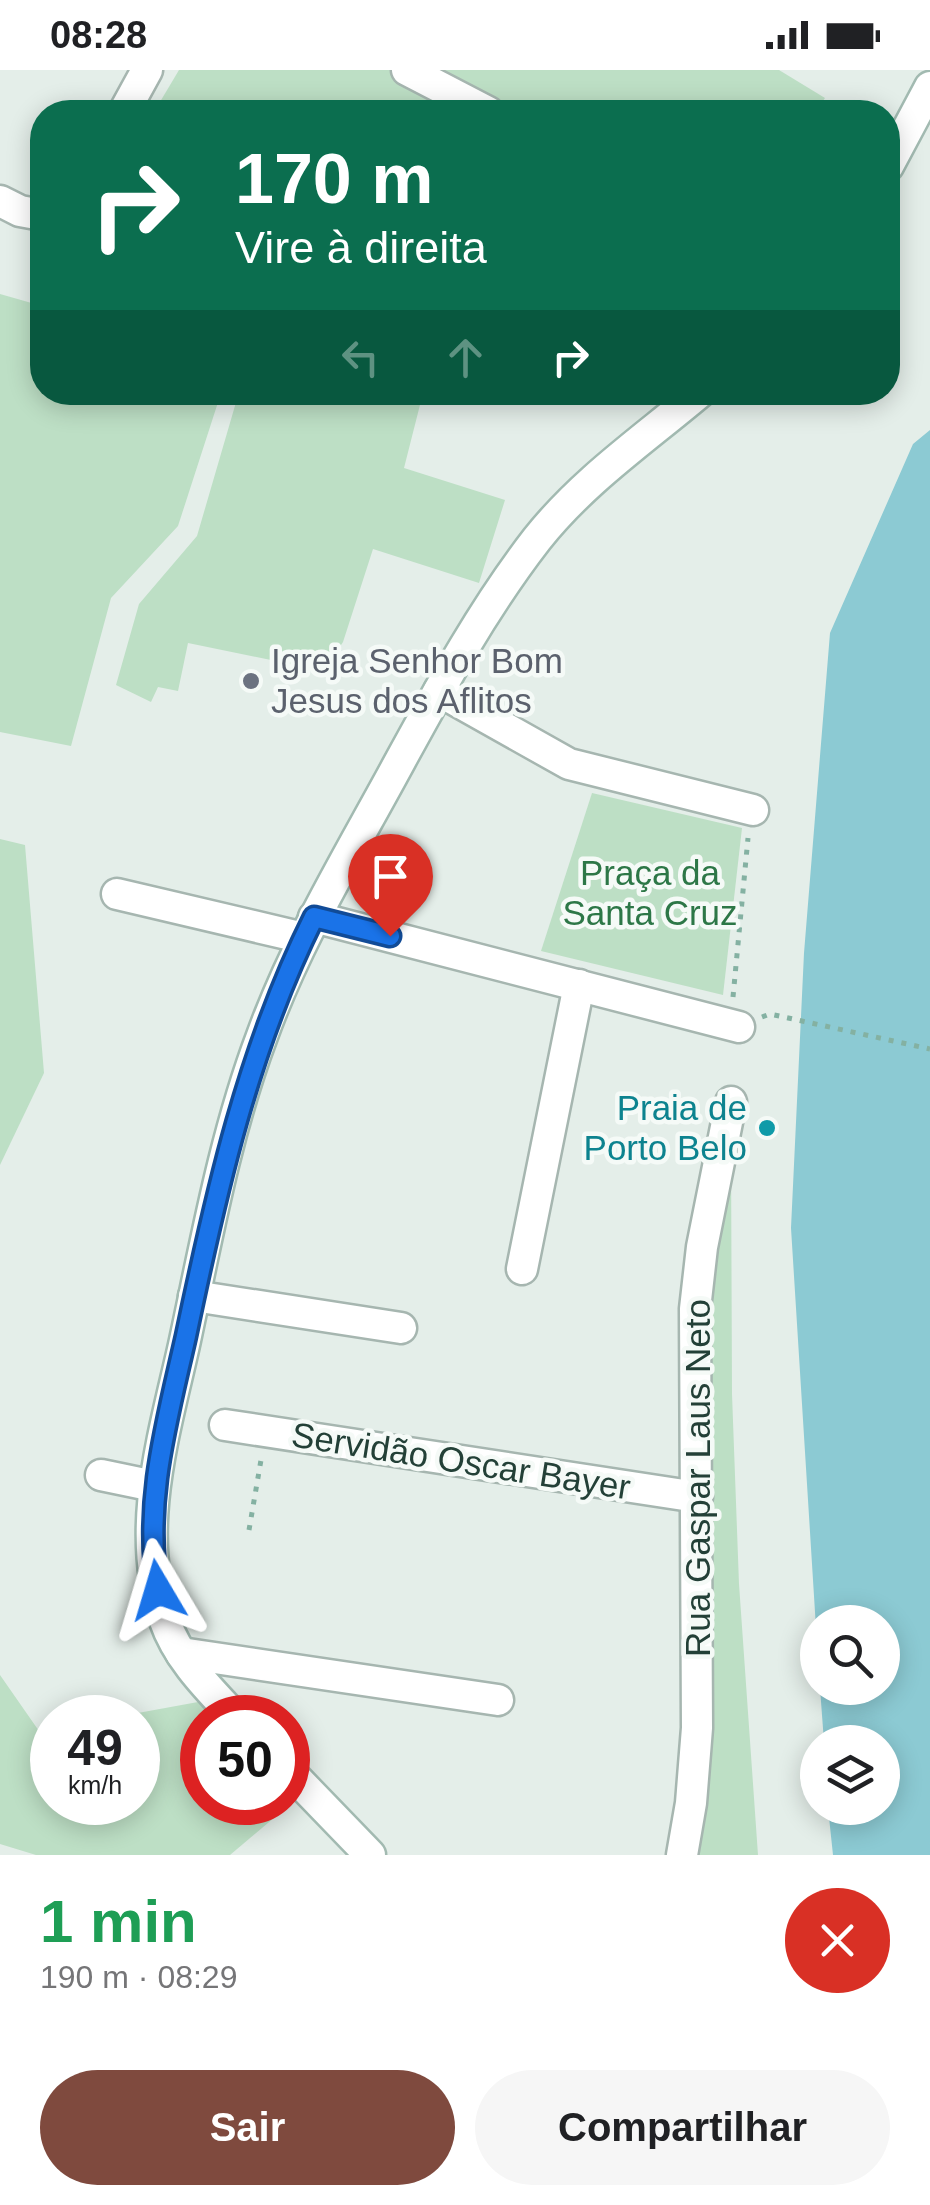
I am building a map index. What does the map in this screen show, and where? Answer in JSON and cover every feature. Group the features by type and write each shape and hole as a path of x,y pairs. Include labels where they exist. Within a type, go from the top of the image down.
{"street":[{"path":"131,100 147,70"},
{"path":"407,70 465,100"},
{"path":"900,143 930,87"},
{"path":"0,201 30,213"},
{"path":"216,1695 181,1654 164,1620 152,1556 154,1486 194,1296 255,1058 309,927 439,691 503,585 564,506 596,475 684,405"},
{"path":"439,691 569,764 753,810"},
{"path":"116,894 309,927 579,986 740,1027"},
{"path":"522,1269 579,986"},
{"name":"Rua Gaspar Laus Neto","path":"682,1855 698,1728 698,1276 731,1102"},
{"path":"194,1296 400,1328"},
{"name":"Servidão Oscar Bayer","path":"225,1425 697,1497"},
{"path":"101,1475 154,1486"},
{"path":"181,1654 498,1700"},
{"path":"310,1793 370,1855"}],"path":[{"path":"740,1027 732,1013 753,810"},
{"path":"770,1014 930,1048"},
{"path":"249,1530 266,1432"}],"green space":[{"path":"179,70 779,70 825,98 824,100 161,100"},
{"path":"0,294 30,303 30,405 217,405 178,526 111,598 71,746 0,732"},
{"path":"235,405 420,405 404,468 505,500 479,583 373,549 343,642 324,671 188,643 178,691 158,687 151,702 116,685 139,604 197,536"},
{"name":"Praça da Santa Cruz","path":"592,793 742,828 723,995 541,951"},
{"path":"0,839 25,845 44,1073 0,1165"},
{"path":"731,1147 732,1394 739,1584 758,1855 692,1855 704,1327"},
{"path":"0,1675 30,1718 30,1825 160,1825 160,1709 180,1705 180,1825 266,1825 230,1855 36,1855 0,1844"}],"water":[{"path":"930,430 930,1855 833,1855 830,1825 900,1825 900,1725 823,1725 821,1705 900,1705 900,1605 815,1605 791,1228 804,953 830,633 913,444"}],"place":[{"name":"Igreja Senhor Bom Jesus dos Aflitos","path":"251,681"},
{"name":"Praia de Porto Belo","path":"767,1128"}],"route":[{"path":"158,1590 151,1522 159,1457 233,1134 260,1040 314,917 390,936"}]}
